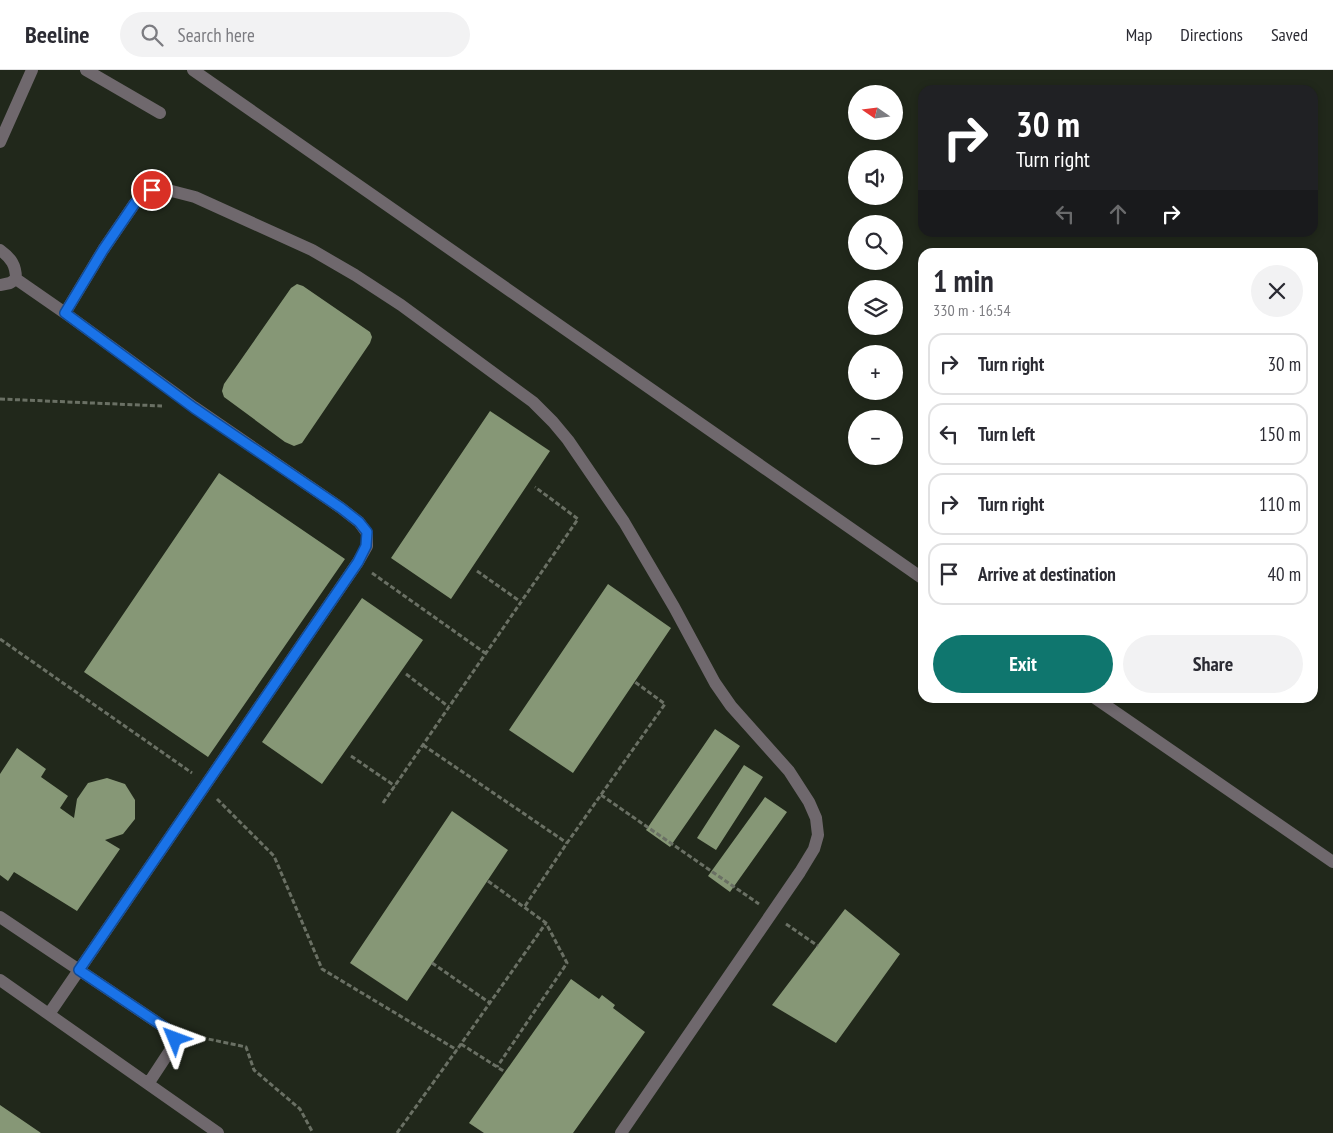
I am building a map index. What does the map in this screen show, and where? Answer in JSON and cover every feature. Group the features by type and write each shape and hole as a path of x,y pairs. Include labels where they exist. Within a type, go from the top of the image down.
{"lane":[{"path":"0,142 32,70"},
{"path":"86,70 160,112"},
{"path":"192,70 918,575"},
{"path":"65,313 103,250 135,203 152,190 160,188 195,196 312,250 355,275 533,402 568,440 624,522 715,682 731,706 789,771 809,802 816,818 818,834 814,849 621,1133"},
{"path":"0,250 14,264 16,279 194,408 341,508 359,522 367,532 366,546 358,562 49,1014"},
{"path":"0,285 10,283 16,279"},
{"path":"1102,703 1333,862"},
{"path":"0,917 173,1033 175,1039 174,1046 148,1084"},
{"path":"0,980 218,1133"}],"path":[{"path":"0,399 194,408"},
{"path":"383,803 578,519 535,487"},
{"path":"477,571 521,602"},
{"path":"373,574 486,653"},
{"path":"0,639 189,770 274,856 322,969 457,1050"},
{"path":"406,674 449,707"},
{"path":"525,906 566,843 665,704 635,682"},
{"path":"423,745 566,843"},
{"path":"351,756 395,786"},
{"path":"601,795 818,946"},
{"path":"488,881 546,923 567,963 497,1067"},
{"path":"397,1133 462,1044 546,923"},
{"path":"432,963 490,1003"},
{"path":"194,1036 246,1047 254,1070 300,1109 313,1133"},
{"path":"462,1044 505,1072"}],"building":[{"path":"297,284 303,286 370,332 372,337 370,343 302,443 294,446 285,442 224,397 222,391 224,384 291,288"},
{"path":"490,411 550,451 451,599 391,558"},
{"path":"219,473 345,559 208,757 84,672"},
{"path":"608,584 671,628 573,773 509,730"},
{"path":"362,598 423,640 322,784 262,742"},
{"path":"715,729 740,746 670,847 646,830"},
{"path":"17,748 46,769 41,777 68,796 60,808 74,818 77,799 88,783 107,778 125,784 135,800 135,819 123,834 105,840 120,849 77,911 14,872 8,881 0,875 0,774"},
{"path":"744,765 763,777 716,850 697,838"},
{"path":"765,797 787,812 730,892 708,876"},
{"path":"452,811 508,850 407,1001 350,963"},
{"path":"845,909 900,954 836,1043 772,1005"},
{"path":"571,979 599,999 602,995 615,1005 613,1008 645,1032 573,1133 484,1133 469,1123"},
{"path":"0,1105 41,1133 0,1133"}],"route":[{"path":"152,190 135,203 103,250 65,313 194,408 341,508 359,522 367,532 366,546 358,562 79,970 173,1033 175,1039"}]}
